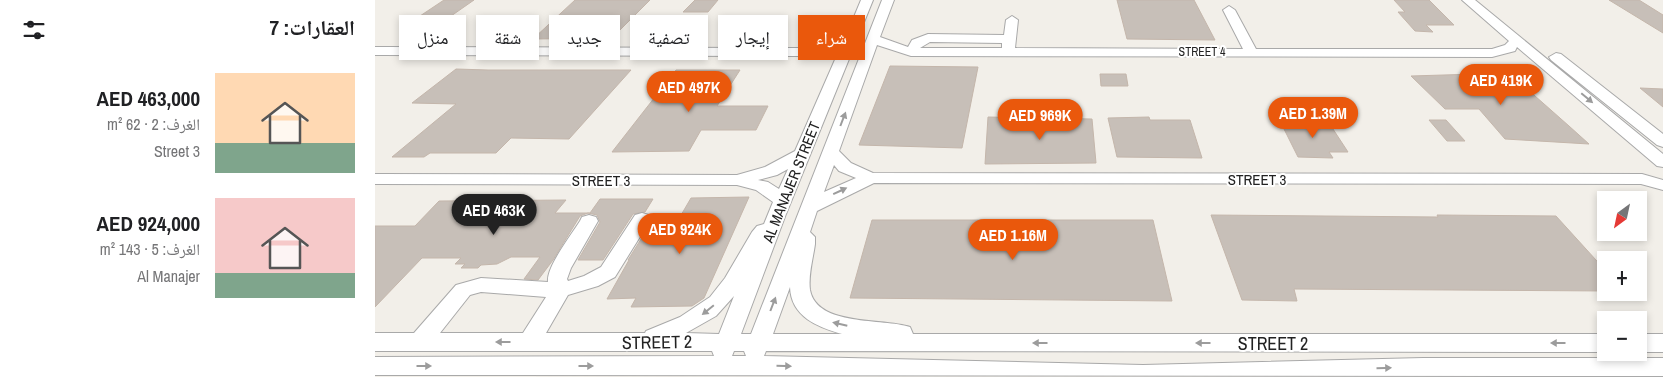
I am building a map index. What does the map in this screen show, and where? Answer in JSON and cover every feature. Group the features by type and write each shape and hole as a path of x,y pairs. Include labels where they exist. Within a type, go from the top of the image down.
{"street":[{"name":"AL MANAJER STREET","path":"861,15 867,0"},
{"name":"AL MANAJER STREET","path":"750,365 888,0"},
{"path":"1468,0 1663,162 1657,172 1642,179"},
{"path":"1485,0 1663,142"},
{"path":"1229,10 1251,52"},
{"path":"1008,45 1012,20"},
{"name":"STREET 4","path":"874,39 891,47 911,52"},
{"name":"STREET 4","path":"1492,53 1510,48 1516,40"},
{"name":"STREET 4","path":"862,69 883,58 911,52 1008,45 1251,52 1492,53 1549,66"},
{"path":"375,51 798,52"},
{"path":"827,60 839,64"},
{"name":"AL MANAJER STREET","path":"718,366 780,207 841,60"},
{"name":"STREET 3","path":"831,151 845,167 871,178"},
{"name":"STREET 3","path":"737,180 771,171 802,154"},
{"name":"STREET 3","path":"807,216 840,190 871,178 1642,179 1663,185"},
{"name":"STREET 3","path":"375,179 737,180 762,186 780,207"},
{"path":"641,342 689,323 706,313 719,301 732,284 749,250 780,207"},
{"name":"STREET 2","path":"807,216 806,251 799,279 799,292 803,303 810,312 819,318 835,324 913,335 939,342"},
{"path":"421,342 463,290 471,286 561,290 594,280 608,272 642,219"},
{"path":"561,290 557,278 561,268 589,221"},
{"path":"529,342 561,290"},
{"name":"STREET 2","path":"375,342 1597,343"},
{"path":"1647,343 1663,343"},
{"name":"STREET 2","path":"375,366 750,365 1137,376 1594,372 1663,367"}],"building":[{"path":"444,0 474,0 452,15 422,15"},
{"path":"575,0 650,0 635,15 630,15 630,20 620,30 620,15 559,15"},
{"path":"695,0 718,0 708,12 683,12"},
{"path":"1117,0 1194,0 1215,40 1127,39"},
{"path":"1394,0 1429,0 1454,25 1426,25 1433,32 1415,31 1398,12 1405,12"},
{"path":"1609,0 1639,0 1663,15 1663,33"},
{"path":"549,24 549,39 539,39 539,33"},
{"path":"890,66 978,67 962,148 859,145"},
{"path":"456,69 631,70 569,139 511,138 496,153 430,153 424,157 392,157 456,104 412,103"},
{"path":"676,70 740,70 717,106 768,106 756,130 701,130 689,151 612,152"},
{"path":"1509,73 1589,144 1505,139 1479,109 1445,109 1411,76"},
{"path":"1100,74 1126,74 1128,86 1101,86"},
{"path":"1640,88 1663,89 1663,107"},
{"path":"988,117 1092,119 1096,163 985,164"},
{"path":"1149,117 1150,120 1190,120 1202,158 1117,157 1108,118"},
{"path":"1279,119 1300,122 1312,120 1315,125 1331,126 1348,152 1329,152 1333,158 1298,157"},
{"path":"1429,120 1446,120 1465,141 1447,141"},
{"path":"749,197 704,298 692,306 631,307 636,298 607,299 651,223 677,222 691,198"},
{"path":"600,199 653,199 645,212 633,214 603,260 578,260 600,222 597,215 588,213 590,213"},
{"path":"566,200 555,213 588,213 580,216 553,260 538,280 524,279 540,257 511,257 497,264 481,265 478,268 461,268 465,264 455,264 461,258 422,258 375,307 375,226 415,226 439,201"},
{"path":"1211,215 1556,216 1597,261 1597,291 1294,289 1297,301 1242,300"},
{"path":"872,220 1153,220 1172,301 850,298"}]}
